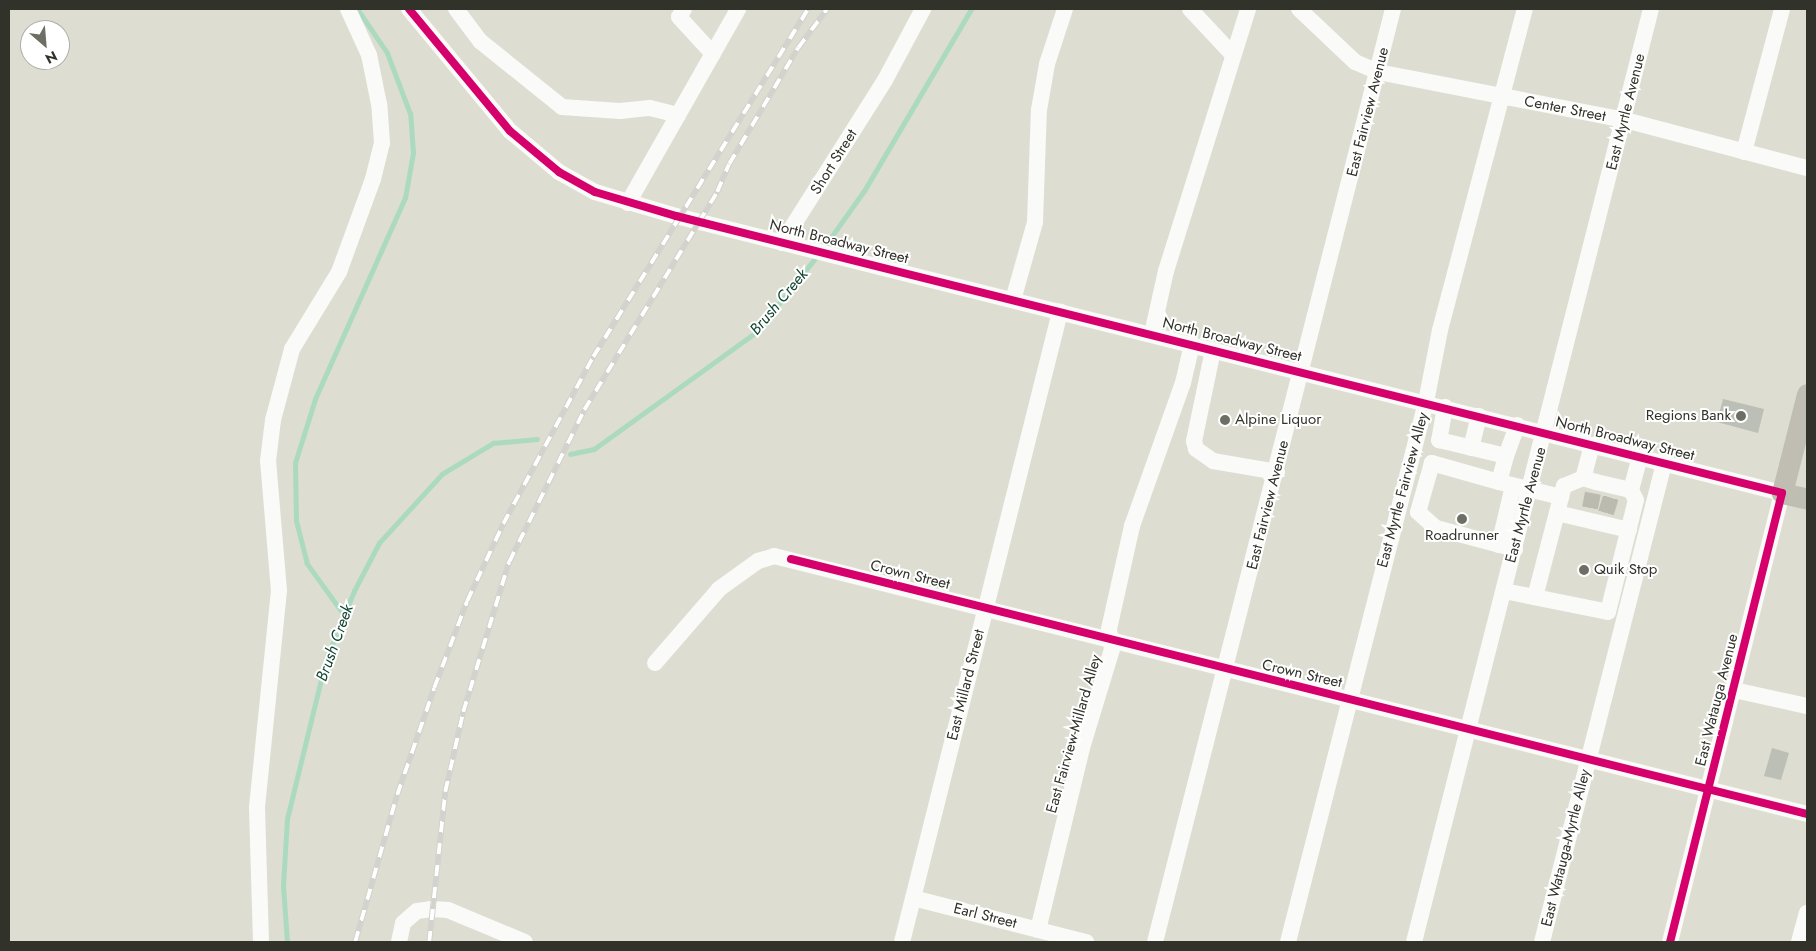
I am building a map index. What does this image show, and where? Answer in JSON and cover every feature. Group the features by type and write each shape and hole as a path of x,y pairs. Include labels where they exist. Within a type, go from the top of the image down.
{"main road":[{"name":"East Watauga Avenue","path":"1782,493 1807,394"},
{"name":"North Broadway Street","path":"1782,493 1807,499"}],"street":[{"path":"261,942 257,806 279,591 268,461 273,420 292,349 339,272 373,179 382,143 369,55 348,9"},
{"name":"North Broadway Street","path":"409,9 498,117 529,148 559,172 595,192 628,203 790,245 1426,402 1782,493"},
{"path":"456,9 480,41 562,107 620,111 650,108 678,115"},
{"path":"684,9 679,17 713,54"},
{"path":"628,203 738,9"},
{"name":"Short Street","path":"790,245 885,80 923,9"},
{"path":"1013,300 1035,222 1039,110 1047,64 1065,9"},
{"path":"1190,9 1233,54"},
{"path":"1152,334 1166,271 1248,9"},
{"name":"Center Street","path":"1299,9 1355,62 1378,72 1624,120 1807,168"},
{"name":"East Fairview Avenue","path":"1155,942 1277,472 1393,9"},
{"name":"East Myrtle Fairview Alley","path":"1288,942 1426,402 1440,330 1525,9"},
{"name":"East Myrtle Avenue","path":"1414,942 1467,727 1504,591 1507,547 1530,490 1546,432 1651,9"},
{"path":"1744,152 1782,9"},
{"name":"East Millard Street","path":"902,942 984,608 1060,312"},
{"name":"East Fairview-Millard Alley","path":"1038,930 1112,641 1109,629 1132,526 1182,383 1192,344"},
{"path":"1213,350 1194,441 1196,449 1213,461 1277,472"},
{"path":"1445,407 1439,440 1418,512 1436,528 1507,547 1506,456 1517,425"},
{"path":"1471,448 1479,416"},
{"path":"1439,440 1506,456"},
{"path":"1590,496 1592,445"},
{"path":"1412,457 1530,490 1559,505 1590,496 1608,505"},
{"path":"1608,505 1631,490 1640,457"},
{"name":"East Watauga-Myrtle Alley","path":"1542,942 1664,462"},
{"path":"1535,597 1564,486 1608,505 1629,530"},
{"path":"1504,591 1608,612 1636,500 1631,490"},
{"name":"East Watauga Avenue","path":"1670,942 1782,493"},
{"name":"Crown Street","path":"654,663 705,603 741,571 768,556 791,559 1226,670 1467,727 1807,814"},
{"path":"1734,690 1807,706"},
{"name":"Earl Street","path":"913,898 1086,942"},
{"path":"399,942 403,923 417,911 431,909 448,910 524,942"},
{"path":"1799,942 1807,913"}],"building":[{"name":"Regions Bank","path":"1723,399 1764,409 1758,433 1717,422"},
{"path":"1772,748 1789,753 1781,780 1764,776"}],"waterway":[{"path":"343,614 307,564 296,521 295,463 315,399 405,198 413,153 410,114 387,53 357,9"},
{"name":"Brush Creek","path":"822,250 864,191 971,9"},
{"name":"Brush Creek","path":"570,454 594,449 756,332 817,256"},
{"name":"Brush Creek","path":"287,942 283,886 287,819 326,659 354,591 379,543 442,474 493,443 537,439"}],"tunnel":[{"path":"1590,508 1593,493"},
{"path":"1606,513 1611,497"}],"railway":[{"path":"355,942 397,795 434,688 467,601 503,524 593,357 808,9"},
{"path":"429,942 445,792 463,712 509,562 584,410 717,192 729,164 798,48 827,9"}],"cycle path":[{"path":"409,9 510,131 559,172 595,192 676,216 1782,493 1670,942"},
{"path":"791,559 1807,814"}],"place":[{"name":"Regions Bank","path":"1741,416"},
{"name":"Alpine Liquor","path":"1225,420"},
{"name":"Roadrunner","path":"1462,519"},
{"name":"Quik Stop","path":"1584,570"}]}
